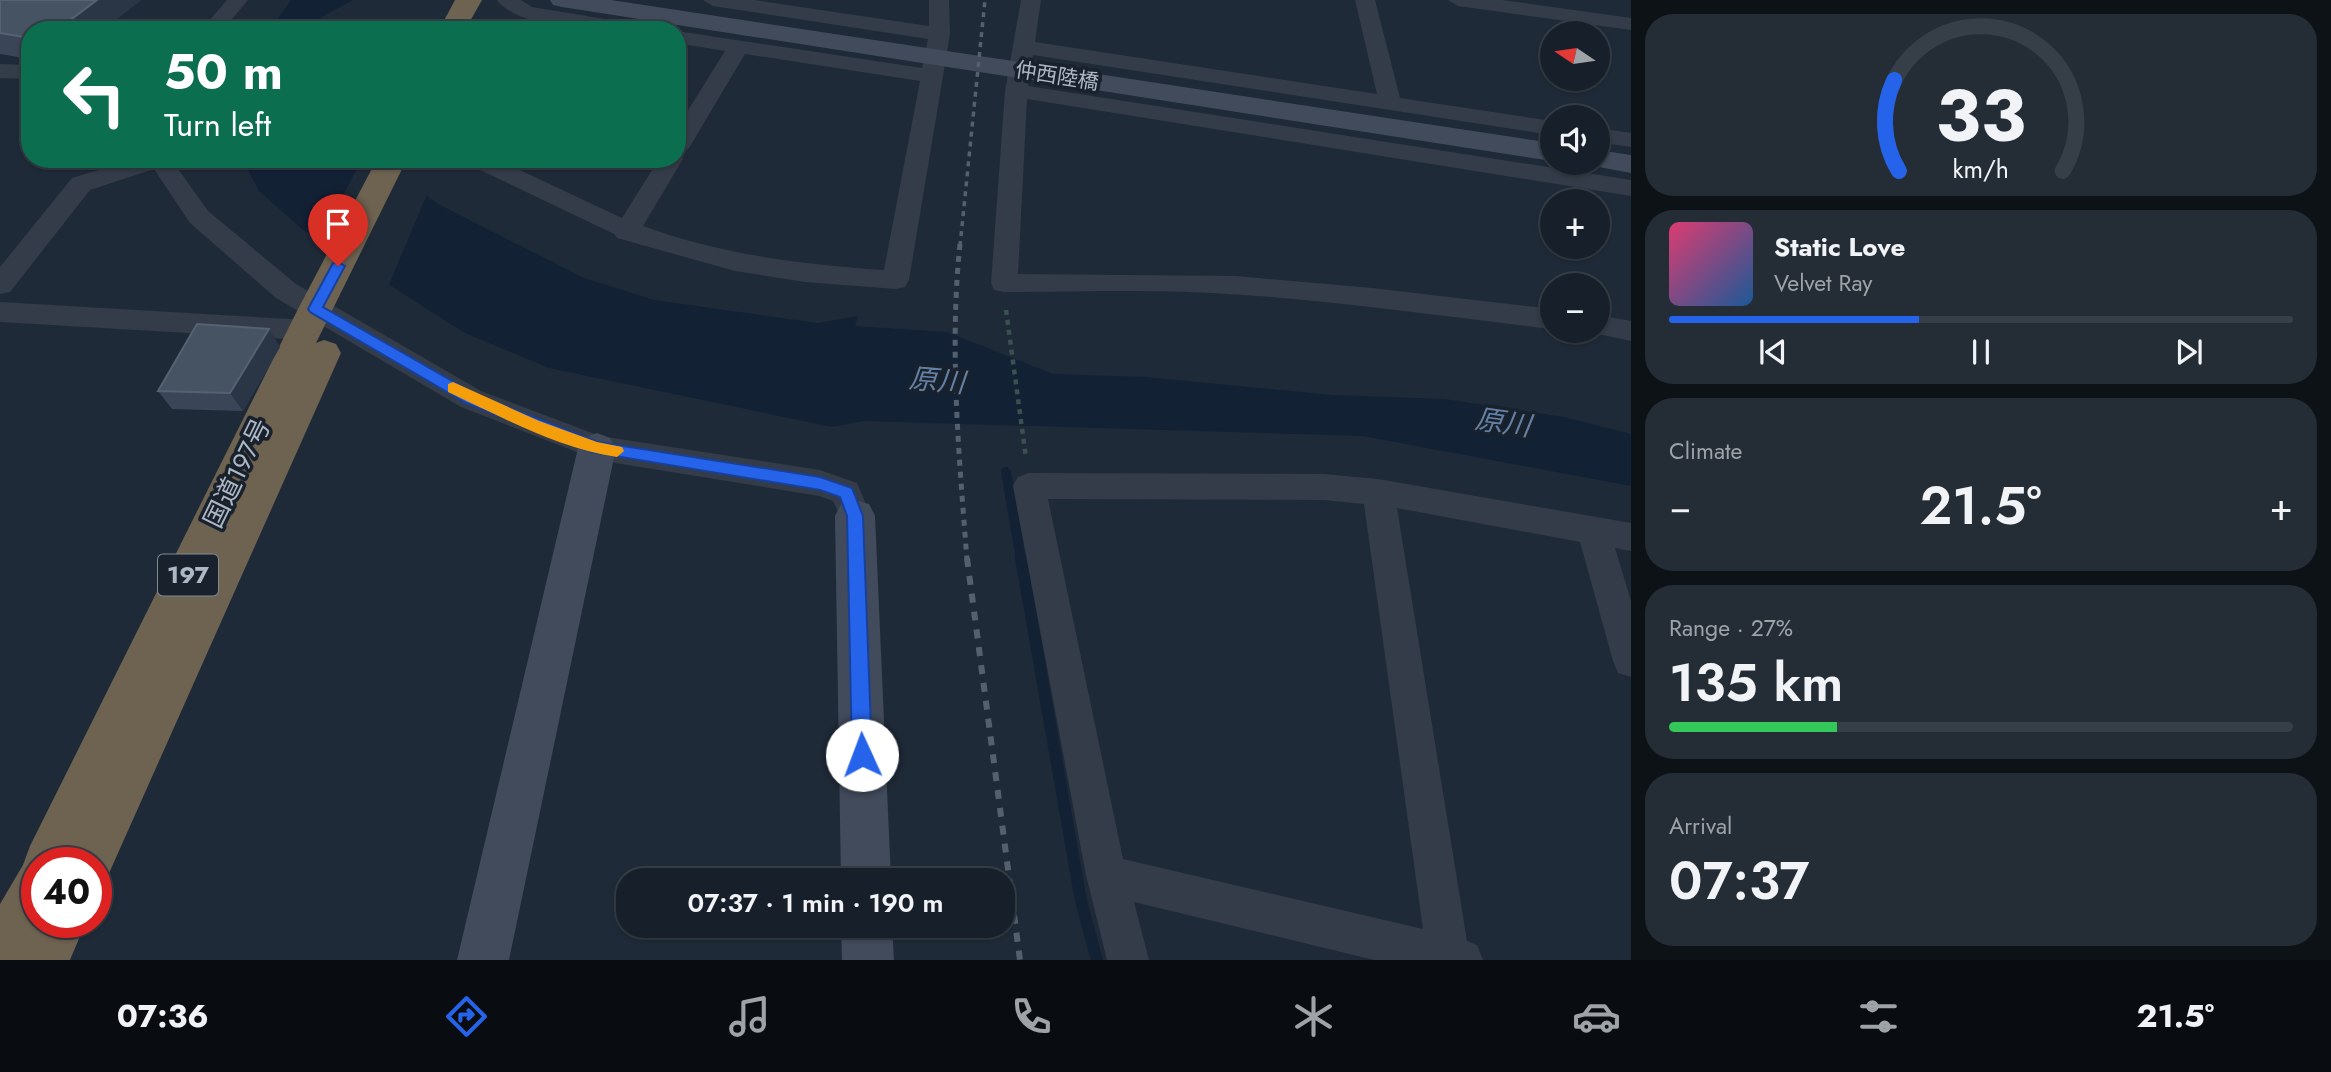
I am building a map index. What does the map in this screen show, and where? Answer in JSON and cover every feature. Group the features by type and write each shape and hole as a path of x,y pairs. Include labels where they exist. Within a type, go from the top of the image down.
{"highway":[{"path":"456,21 464,5 470,0"},
{"path":"478,21 485,0"},
{"name":"国道197号","path":"55,847 328,309 403,168"},
{"name":"国道197号","path":"96,847 328,309"},
{"path":"0,959 21,916"},
{"path":"44,960 54,938"}],"main road":[{"name":"仲西陸橋","path":"562,0 1540,150"},
{"path":"1610,161 1631,164"},
{"path":"483,960 597,448"},
{"path":"855,516 866,868"},
{"path":"867,938 868,960"}],"street":[{"path":"219,21 238,0"},
{"path":"507,0 526,12 580,21"},
{"path":"713,0 939,34"},
{"path":"494,168 550,198 626,232 772,269 896,280 939,34 940,0"},
{"path":"1031,0 1016,91 1004,283 1188,283 1431,302 1540,317"},
{"path":"1365,0 1390,103"},
{"path":"1458,0 1631,24"},
{"path":"686,38 932,76"},
{"path":"686,133 739,47"},
{"path":"1023,47 1540,126"},
{"path":"0,71 21,72"},
{"path":"1016,91 1631,188"},
{"path":"1610,137 1631,140"},
{"path":"0,285 81,184 131,168"},
{"path":"165,168 199,218 286,291 328,309 471,399 597,448 820,483 846,492 855,516"},
{"path":"626,232 665,168"},
{"path":"0,312 328,309"},
{"path":"1610,327 1631,331"},
{"path":"1128,960 1105,875 1029,486 1324,487 1378,492 1631,537"},
{"path":"1105,875 1455,958 1378,492"},
{"path":"1593,529 1631,661"}],"path":[{"path":"1005,303 1025,451"}],"water":[{"path":"291,0 353,0 318,21 276,21"},
{"name":"原川","path":"247,168 387,168 440,205 584,278 654,300 818,323 858,316 855,326 947,332 1053,374 1146,377 1333,395 1444,399 1564,417 1631,434 1631,486 1363,436 864,421 832,427 549,368 463,332 302,229 259,191"}],"pier":[{"path":"357,168 394,168 428,192 387,289 318,244"}],"building":[{"path":"0,0 97,0 69,21 21,21 21,36 0,33"},
{"path":"197,324 269,329 230,393 158,391"}],"waterway":[{"path":"1006,472 1021,560"},
{"path":"1021,558 1081,901 1097,960"}],"railway":[{"path":"960,246 985,0"},
{"path":"960,244 955,362 967,560"},
{"path":"967,558 1020,960"}],"slow traffic":[{"path":"453,388 471,399 533,425 597,448 617,451"}],"route":[{"path":"338,266 315,309 471,399 597,448 820,483 846,492 855,516 862,755"}]}
